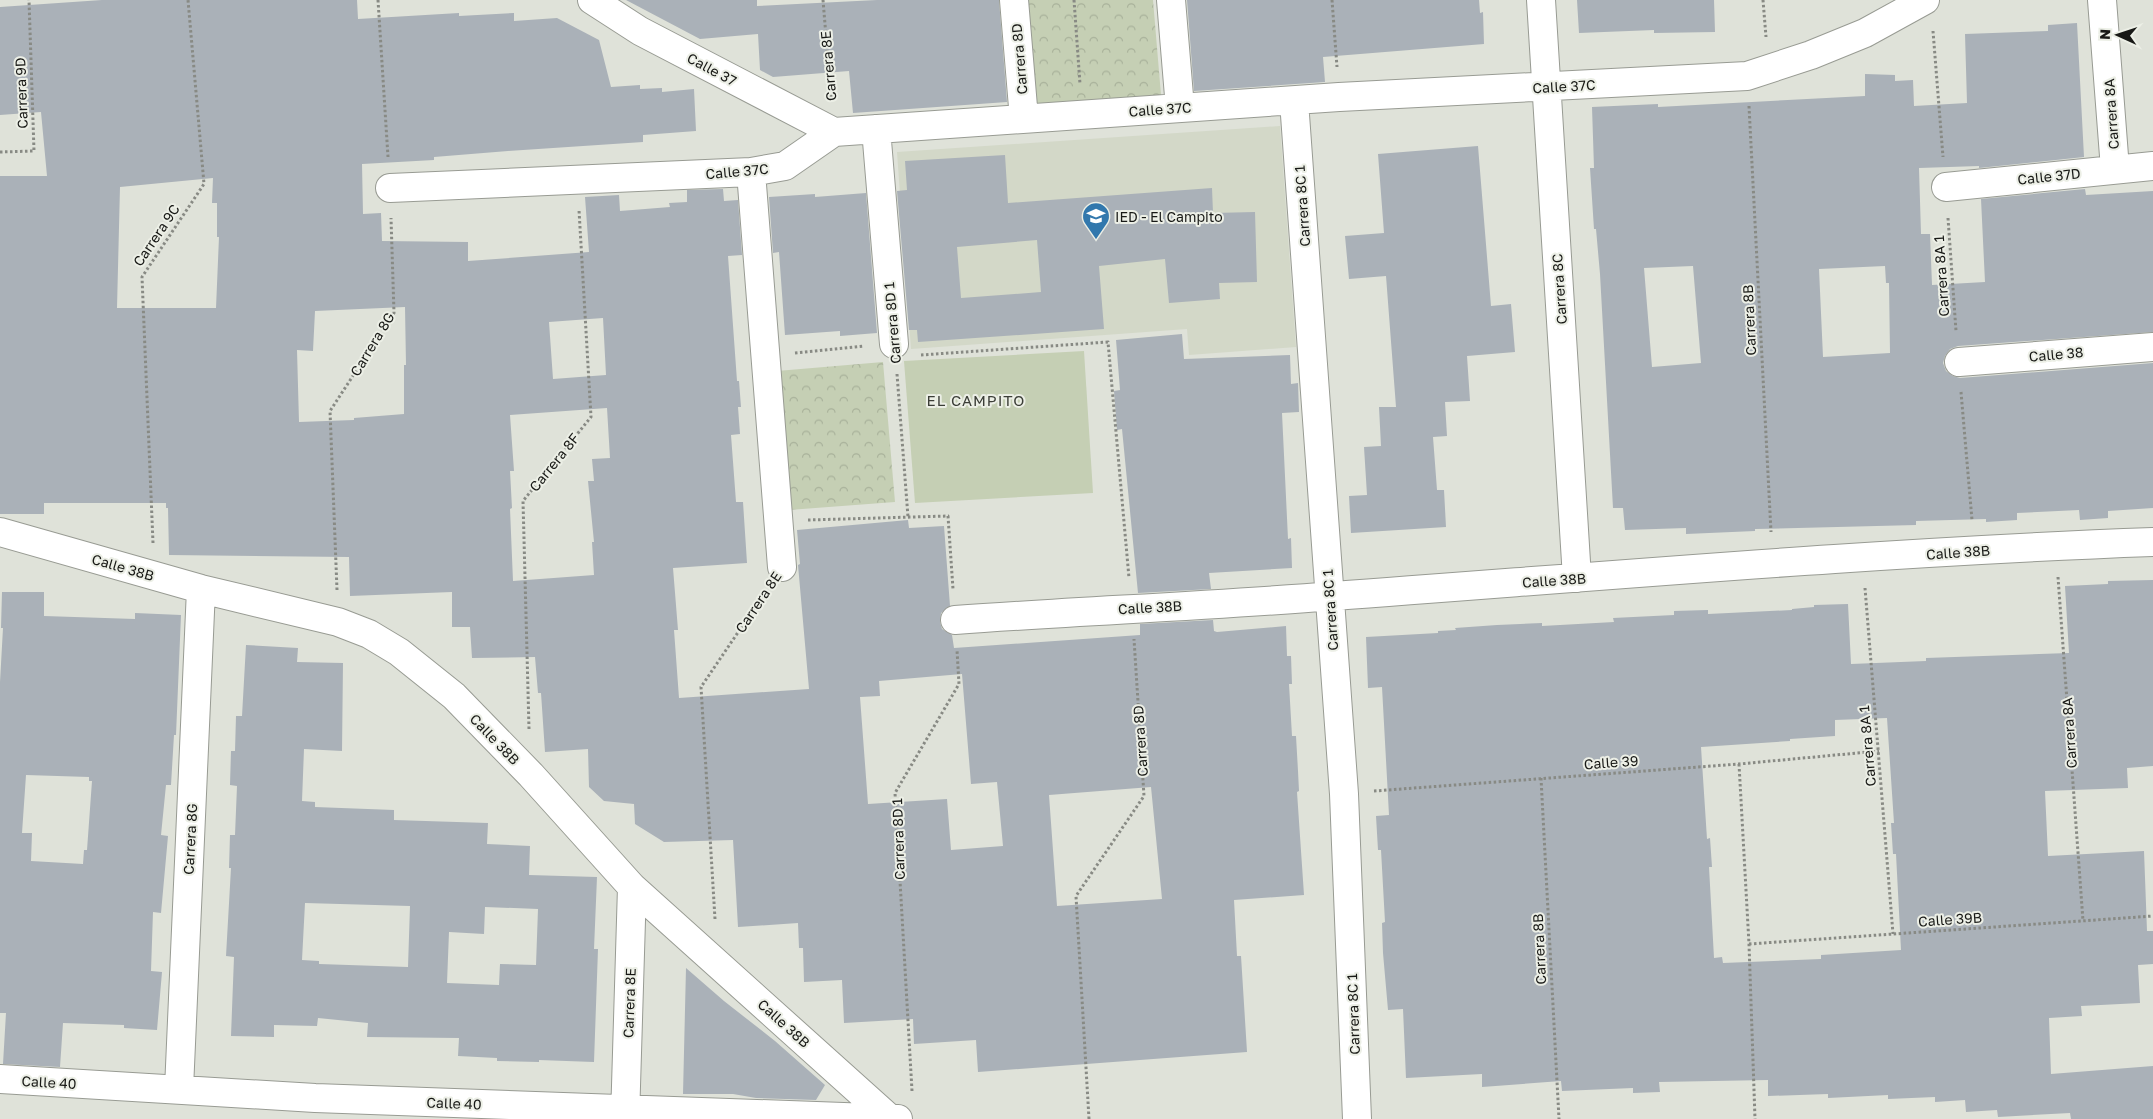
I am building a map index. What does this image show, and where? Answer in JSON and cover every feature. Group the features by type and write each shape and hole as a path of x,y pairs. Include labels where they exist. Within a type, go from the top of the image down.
{"street":[{"name":"Calle 37","path":"592,0 640,31 834,132"},
{"name":"Carrera 8D","path":"1014,0 1024,119"},
{"path":"1171,0 1180,108"},
{"name":"Carrera 8C","path":"1541,0 1577,578"},
{"name":"Calle 37C","path":"390,188 751,172 785,166 834,132 1339,97 1747,76 1865,33 1925,0"},
{"name":"Carrera 8A","path":"2102,0 2115,169"},
{"name":"Carrera 8C 1","path":"1294,101 1344,794 1357,1119"},
{"name":"Carrera 8D 1","path":"876,129 895,350"},
{"name":"Calle 37D","path":"1946,187 2153,166"},
{"name":"Carrera 8E","path":"751,172 782,567"},
{"name":"Calle 38","path":"1959,362 2153,347"},
{"name":"Calle 38B","path":"0,532 201,589 338,622 369,634 400,652 454,696 531,775 632,886 890,1118"},
{"name":"Calle 38B","path":"955,620 1329,597 2056,545 2153,542"},
{"name":"Carrera 8G","path":"178,1089 201,589"},
{"name":"Carrera 8E","path":"625,1114 632,886"},
{"name":"Calle 40","path":"0,1079 178,1089 315,1108 890,1118 910,1109"}],"path":[{"name":"Carrera 9D","path":"0,152 34,150 30,0"},
{"name":"Carrera 9C","path":"155,576 142,276 204,184 188,0"},
{"name":"Carrera 8G","path":"338,622 330,410 394,313 390,188 378,0"},
{"name":"Carrera 8E","path":"823,0 834,132"},
{"path":"1074,0 1081,115"},
{"path":"1332,0 1339,97"},
{"name":"Carrera 8A 1","path":"1933,29 1975,551"},
{"name":"Carrera 8B","path":"1747,76 1773,564"},
{"name":"Carrera 8F","path":"531,775 523,501 591,417 577,181"},
{"name":"Carrera 8D","path":"895,350 1108,342 1132,608 1144,796 1076,896 1089,1119"},
{"path":"765,355 895,350"},
{"name":"Carrera 8D 1","path":"895,350 908,517 948,516 960,684 895,793 910,1109"},
{"path":"778,521 908,517"},
{"name":"Carrera 8A","path":"2056,545 2083,921"},
{"name":"Carrera 8A 1","path":"1862,558 1893,934"},
{"name":"Carrera 8E","path":"717,962 701,687 782,567"},
{"name":"Calle 39","path":"1344,794 1739,764 1879,751"},
{"path":"1739,764 1749,944 1755,1119"},
{"name":"Carrera 8B","path":"1541,778 1559,1119"},
{"name":"Calle 39B","path":"1749,944 2153,916"}],"shaded area":[{"name":"IED - El Campito","path":"1280,126 1296,347 1189,355 1187,329 911,349 897,152"}],"green space":[{"path":"1018,0 1153,0 1161,95 1027,106"},
{"path":"1084,351 1093,493 915,503 904,361"},
{"path":"883,362 895,502 789,510 777,371"}],"building":[{"path":"102,0 357,0 358,19 459,13 459,16 514,13 514,21 557,18 599,40 611,87 640,85 640,89 662,88 662,92 694,89 696,131 643,135 643,142 434,157 434,160 362,164 363,214 381,213 382,241 468,242 468,261 589,252 585,197 619,195 620,211 670,207 669,203 687,202 687,190 723,189 724,201 738,200 742,255 728,256 737,381 739,381 741,407 738,407 740,434 731,435 736,502 743,502 747,563 673,568 678,630 674,630 679,698 809,689 798,565 800,564 797,530 908,520 909,528 944,526 950,606 941,613 940,622 942,629 952,635 954,648 1140,635 1140,624 1213,620 1214,631 1217,632 1286,626 1287,656 1291,656 1292,684 1289,684 1292,736 1296,736 1299,791 1297,792 1304,895 1234,900 1237,956 1241,956 1247,1052 978,1072 976,1040 914,1044 913,1019 844,1023 842,980 804,982 803,948 799,948 798,923 738,927 733,840 664,842 635,824 634,804 604,801 589,787 588,749 545,752 541,693 538,693 535,657 472,658 470,627 452,627 452,592 350,596 349,557 169,555 168,508 166,508 166,503 44,503 44,514 0,514 0,176 47,176 41,112 0,115 0,7","holes":["213,178 212,203 217,203 217,237 219,237 216,308 117,308 120,187","405,307 406,365 404,365 404,414 354,418 354,420 299,422 297,350 313,351 315,311","603,318 606,375 553,379 549,322","607,408 610,458 592,459 594,481 588,481 594,542 592,542 594,575 513,581 510,471 514,471 510,415","962,674 971,784 997,782 1003,846 951,850 947,799 868,804 860,697 880,696 879,681","1151,787 1162,899 1057,906 1049,795"]},
{"path":"626,0 757,0 757,6 877,0 999,0 1007,102 853,113 849,71 773,77 760,70 758,34 700,39"},
{"path":"1187,0 1479,0 1480,13 1483,12 1484,44 1323,57 1325,82 1194,91"},
{"path":"1577,0 1714,0 1715,32 1654,33 1654,30 1579,33"},
{"path":"2077,23 2084,157 1979,168 1979,166 1919,168 1921,234 1930,234 1932,285 1985,282 1981,199 2085,189 2086,195 2153,191 2153,332 1958,346 1950,349 1943,363 1946,371 1960,378 2153,363 2153,508 2108,511 2108,518 2080,520 2079,510 2017,513 2017,520 1986,522 1986,519 1916,521 1916,525 1755,529 1755,531 1686,534 1686,528 1625,530 1623,508 1613,508 1600,274 1596,229 1594,229 1590,168 1594,168 1592,107 1658,104 1658,107 1865,96 1865,74 1895,75 1895,81 1913,80 1914,106 1967,103 1965,34 2048,31 2048,25","holes":["1693,266 1701,363 1652,367 1644,268","1885,266 1886,283 1889,283 1890,353 1823,357 1819,269"]},
{"path":"1478,146 1491,306 1511,304 1515,352 1467,356 1470,401 1445,402 1447,436 1433,437 1437,490 1444,490 1446,527 1351,533 1349,496 1367,495 1364,447 1381,446 1379,407 1396,407 1386,276 1349,279 1345,236 1384,233 1378,154"},
{"path":"1005,155 1008,203 1212,188 1213,213 1255,212 1257,282 1219,283 1220,299 1169,303 1165,259 1099,266 1104,329 918,342 917,330 909,330 897,191 907,190 905,161","holes":["1037,240 1041,292 961,298 957,247"]},
{"path":"866,193 877,333 840,336 840,331 785,335 779,252 773,253 769,197 815,194 815,197"},
{"path":"1182,334 1184,359 1290,355 1291,384 1298,383 1299,412 1282,413 1288,539 1291,538 1292,568 1209,573 1211,589 1138,593 1122,429 1117,430 1114,391 1120,390 1116,340"},
{"path":"2153,580 2153,766 2127,768 2128,788 2045,791 2048,856 2144,851 2147,931 2153,931 2153,964 2138,965 2140,1003 2081,1006 2082,1016 2049,1018 2051,1074 2153,1066 2153,1119 2071,1119 2070,1113 1998,1117 1997,1110 1966,1112 1965,1100 1935,1102 1935,1097 1888,1099 1888,1095 1828,1098 1828,1094 1768,1096 1768,1080 1659,1082 1660,1092 1633,1093 1633,1088 1562,1091 1561,1081 1482,1087 1482,1074 1406,1078 1403,1009 1388,1010 1383,953 1382,923 1385,922 1381,850 1378,850 1376,816 1389,815 1382,687 1368,688 1366,637 1438,633 1438,631 1456,630 1455,628 1497,625 1542,623 1542,626 1614,622 1613,618 1674,615 1674,611 1708,610 1708,614 1792,610 1814,607 1814,605 1848,604 1851,664 1926,661 1926,658 2069,653 2065,586 2108,584 2108,581","holes":["1887,718 1894,823 1891,823 1893,854 1896,854 1901,950 1821,955 1821,959 1723,963 1722,957 1714,958 1709,867 1712,867 1710,838 1707,839 1701,747 1835,736 1835,720"]},
{"path":"2,592 44,592 44,616 135,619 135,613 181,615 176,735 174,735 171,785 166,785 161,835 168,836 161,913 153,912 151,971 162,972 157,1030 124,1028 124,1025 63,1023 60,1067 3,1064 6,1013 0,1013 0,682 3,628 1,628","holes":["26,775 89,777 89,781 92,781 87,850 84,850 83,864 31,861 32,833 22,833"]},
{"path":"246,645 298,648 297,662 343,663 342,751 304,749 302,801 315,802 315,807 394,810 394,820 488,823 487,844 530,846 529,875 597,877 594,949 598,949 594,1062 497,1061 497,1058 458,1056 459,1038 367,1037 368,1023 318,1018 317,1026 274,1025 274,1037 231,1036 234,957 226,956 231,868 229,868 230,835 235,835 237,786 230,785 231,751 235,751 236,716 242,716","holes":["305,903 410,906 408,967 319,964 319,961 302,960","485,907 538,909 536,965 500,964 499,985 447,983 449,932 484,934"]},
{"path":"686,968 825,1085 816,1100 756,1098 733,1094 683,1094"}],"place":[{"name":"IED - El Campito","path":"1096,240"}],"district":[{"name":"EL CAMPITO","path":"976,400"}]}
